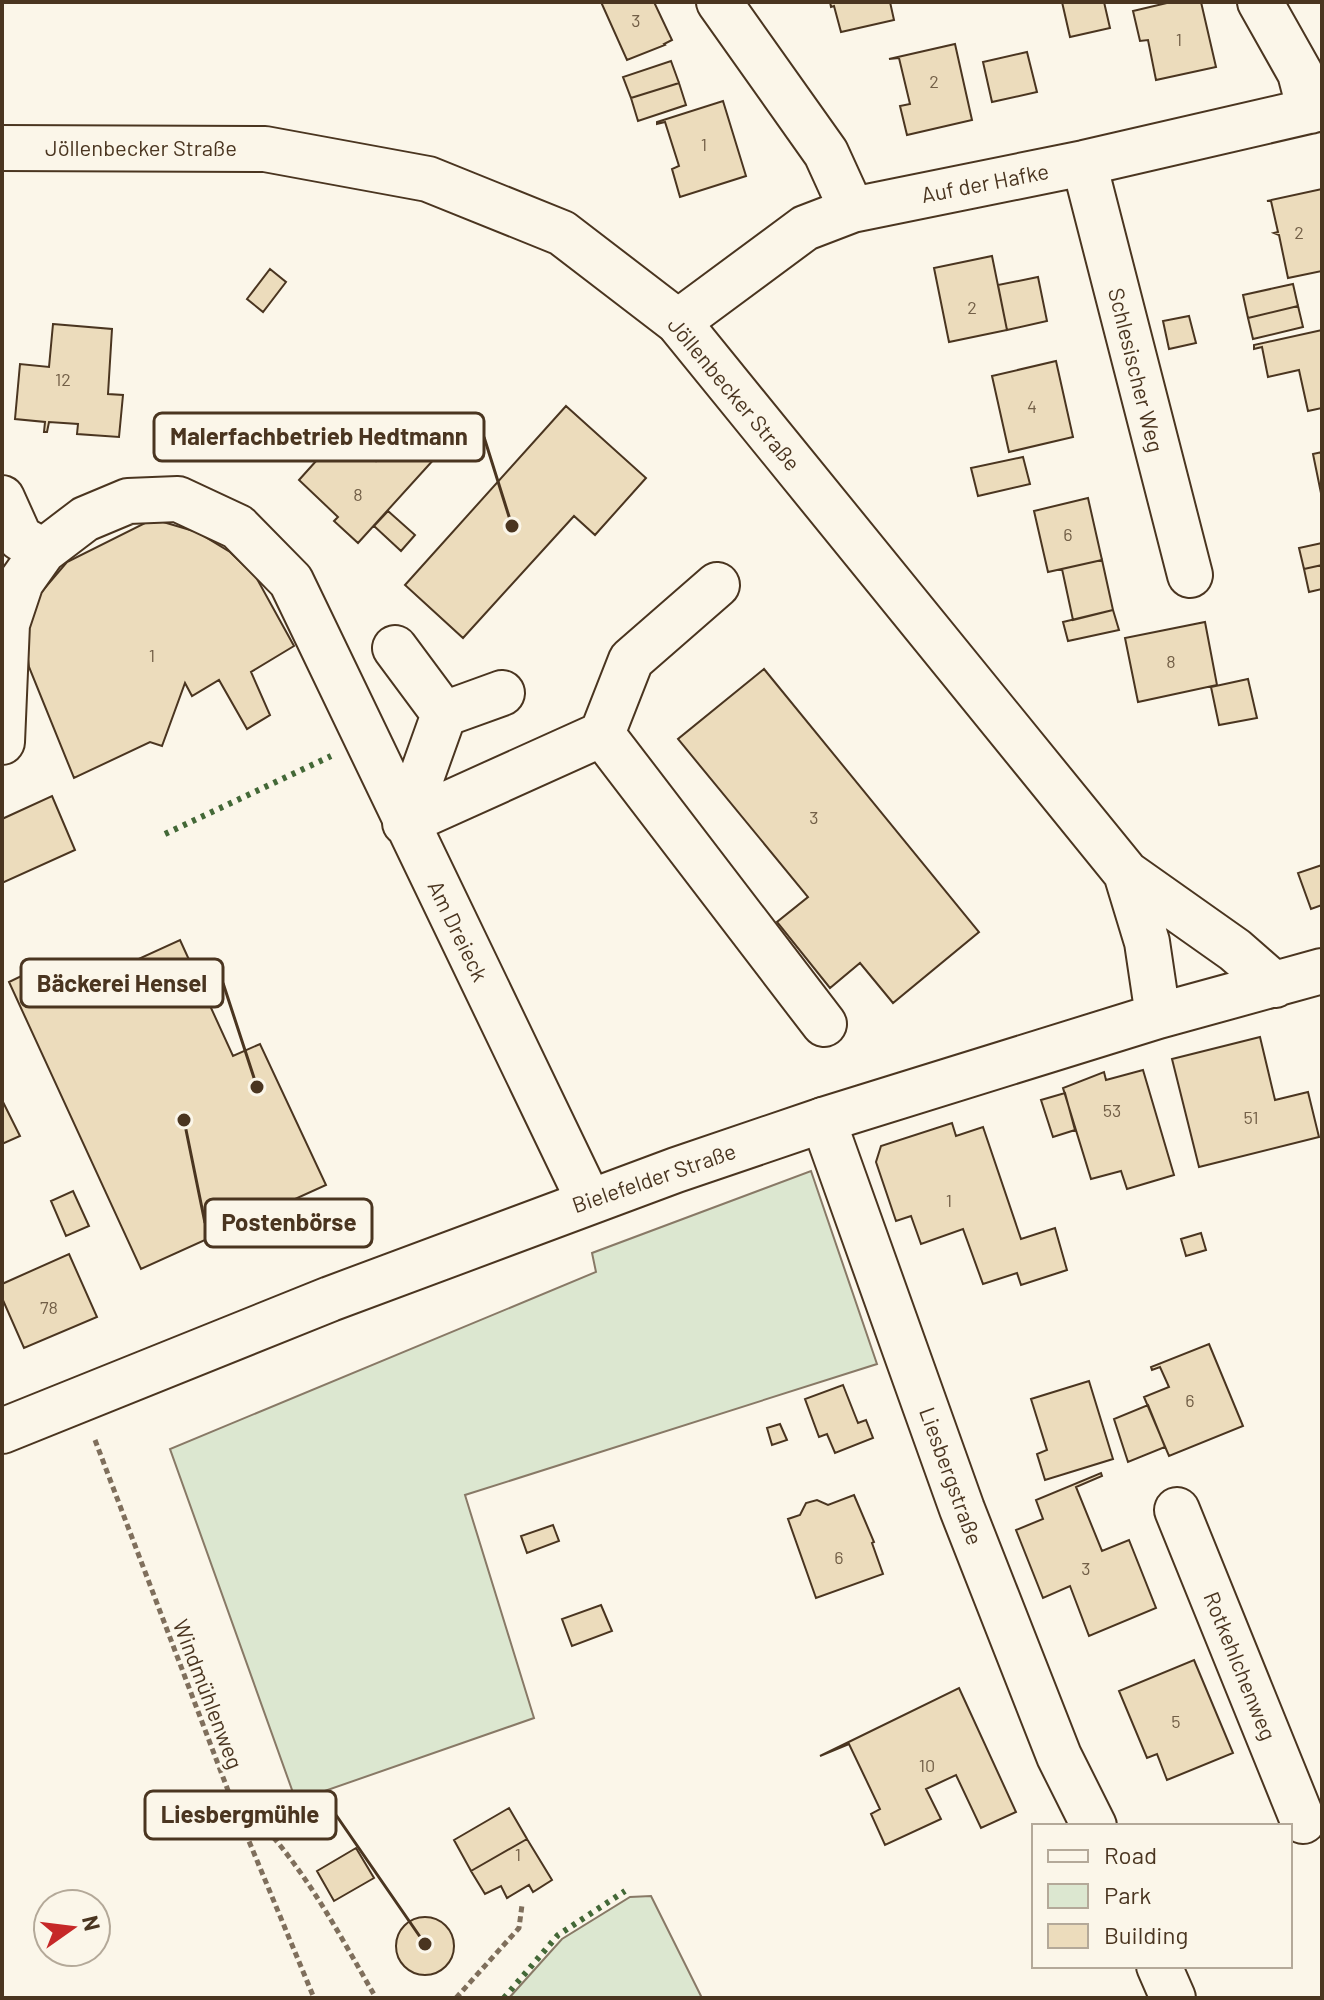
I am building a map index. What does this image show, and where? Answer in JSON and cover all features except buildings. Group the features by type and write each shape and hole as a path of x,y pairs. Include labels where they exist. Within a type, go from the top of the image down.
{"street":[{"path":"719,2 826,153 852,210"},
{"path":"1260,2 1300,73 1316,110"},
{"name":"Auf der Hafke","path":"693,311 805,228 852,210 1084,163 1316,110"},
{"name":"Jöllenbecker Straße","path":"2,148 265,149 428,179 562,233 693,311 1126,873 1235,950 1275,985"},
{"name":"Schlesischer Weg","path":"1084,163 1190,575"},
{"path":"2,498 20,538 43,551"},
{"name":"Am Dreieck","path":"2,742 7,624 21,582 43,551 85,519 128,501 178,499 238,527 291,581 589,1201"},
{"path":"405,823 602,734 631,660 717,585"},
{"path":"395,648 444,714"},
{"path":"444,714 502,693"},
{"path":"405,823 444,714"},
{"path":"602,734 824,1024"},
{"name":"Jöllenbecker Straße","path":"1126,873 1147,942 1158,1016"},
{"name":"Bielefelder Straße","path":"2,1431 79,1398 589,1201 823,1120 1158,1016 1322,971"},
{"name":"Liesbergstraße","path":"823,1120 962,1509 1059,1756 1093,1824"},
{"name":"Rotkehlchenweg","path":"1177,1510 1305,1820"},
{"path":"1160,1968 1173,1998"}],"path":[{"name":"Windmühlenweg","path":"79,1398 229,1793 314,1998"},
{"path":"229,1793 256,1816 318,1898 376,1998"},
{"path":"456,1998 519,1928 522,1905"}],"green space":[{"path":"811,1171 877,1364 465,1495 534,1718 296,1801 170,1449 596,1272 592,1253"},
{"path":"651,1896 702,1998 509,1998 562,1939 630,1897"}],"hedge":[{"path":"165,834 331,756"},
{"path":"504,1998 558,1935 625,1891"}],"place":[{"name":"Malerfachbetrieb Hedtmann","path":"512,526"},
{"name":"Bäckerei Hensel","path":"257,1087"},
{"name":"Postenbörse","path":"184,1120"},
{"name":"Liesbergmühle","path":"425,1944"}]}
